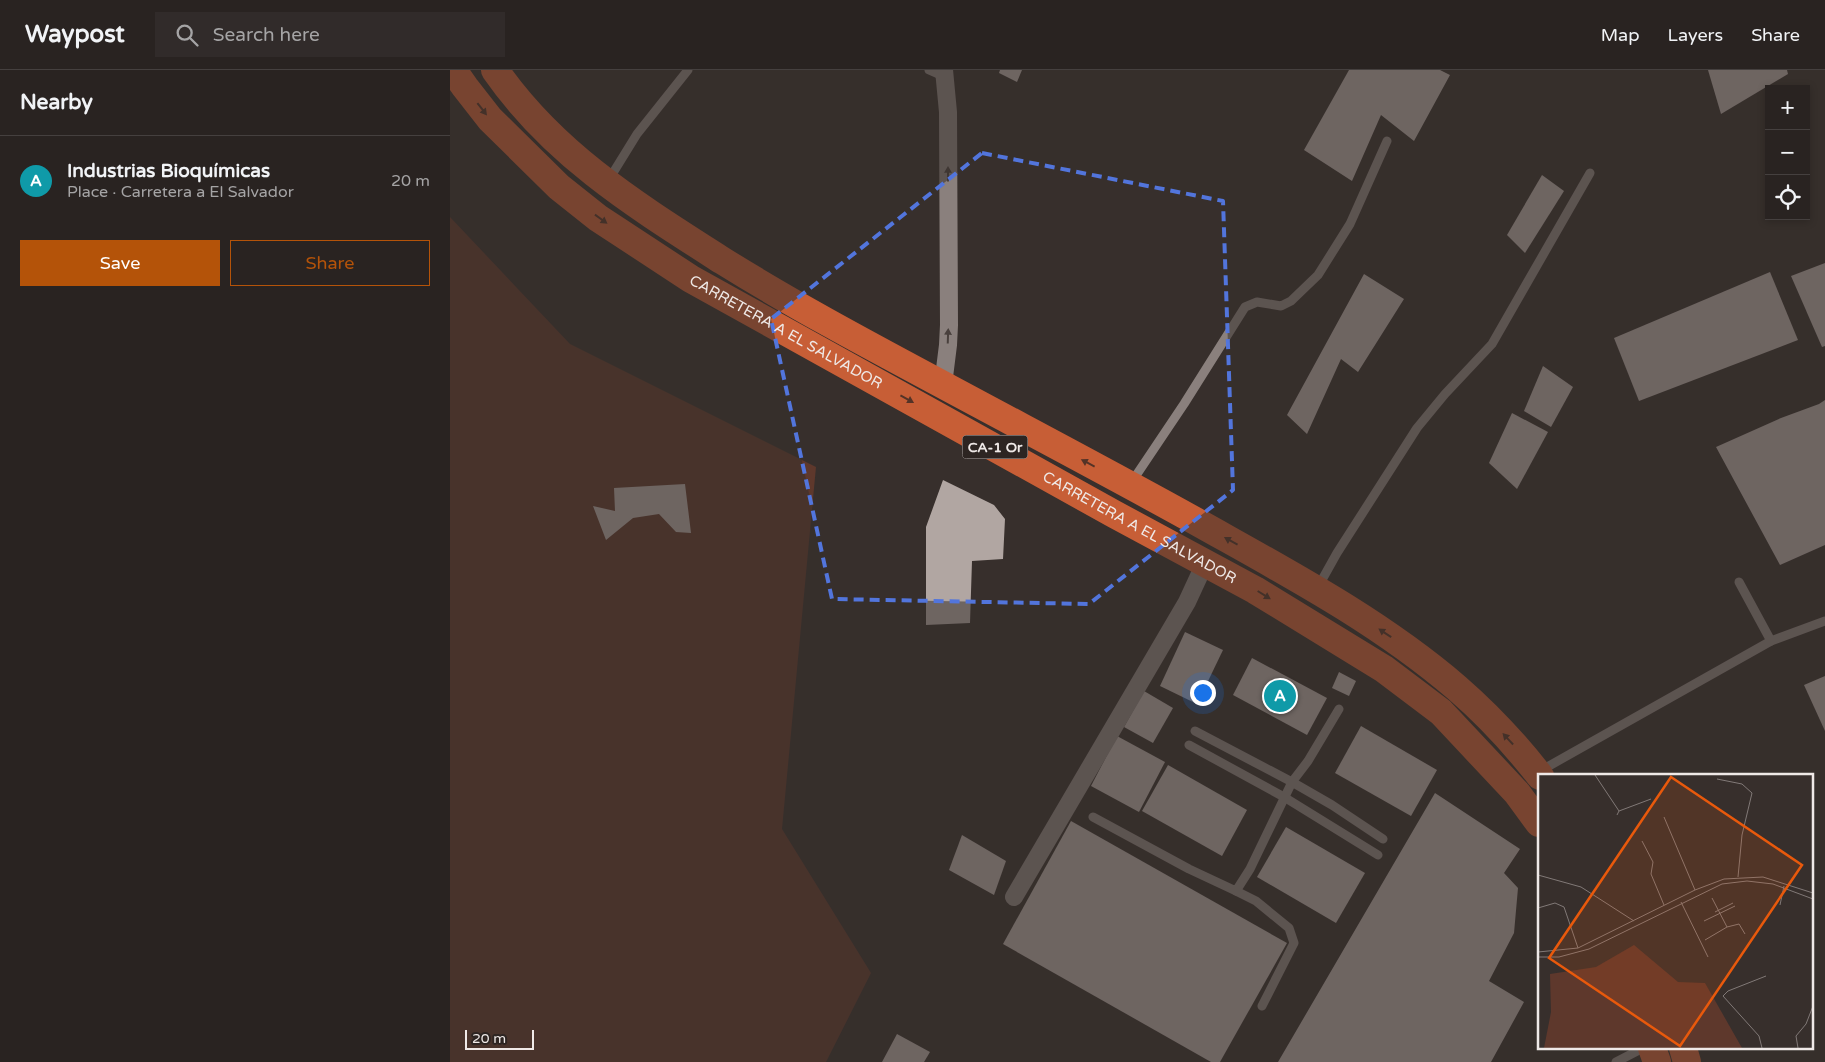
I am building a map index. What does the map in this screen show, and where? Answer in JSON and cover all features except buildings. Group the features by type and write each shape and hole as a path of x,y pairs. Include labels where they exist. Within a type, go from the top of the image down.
{"highway":[{"name":"CARRETERA A EL SALVADOR","path":"454,70 464,87 490,119 559,187 598,218 691,279 1114,514 1255,590 1384,669 1441,712 1517,793 1538,821"},
{"name":"CARRETERA A EL SALVADOR","path":"495,70 525,110 576,160 606,184 656,218 749,277 832,326 1129,485 1317,589 1386,634 1456,687 1516,746 1538,774"},
{"path":"1653,1050 1657,1062"}],"street":[{"path":"940,72 948,112 949,325 943,385"},
{"path":"1014,897 1187,602 1205,563"}],"lane":[{"path":"606,184 637,134 688,70"},
{"path":"1129,485 1184,404 1245,307 1257,302 1281,306 1291,301 1318,276 1350,224 1387,141"},
{"path":"1317,589 1337,553 1417,428 1445,394 1492,344 1590,173"},
{"path":"1739,582 1772,641"},
{"path":"1538,774 1772,641 1825,621"},
{"path":"1236,892 1250,869 1292,782 1308,761 1339,709"},
{"path":"1195,731 1292,782 1332,805 1383,839"},
{"path":"1189,745 1284,797 1378,855"},
{"path":"1093,817 1189,869 1256,901 1289,928 1294,943 1262,1006"},
{"path":"1616,1062 1639,1050"}],"highlighted area":[{"path":"982,153 1223,201 1233,490 1089,604 832,599 771,319"}],"shaded area":[{"path":"450,217 570,344 816,467 782,829 871,973 826,1062 450,1062"}],"place":[{"name":"Industrias Bioquímicas","path":"1280,696"}]}
